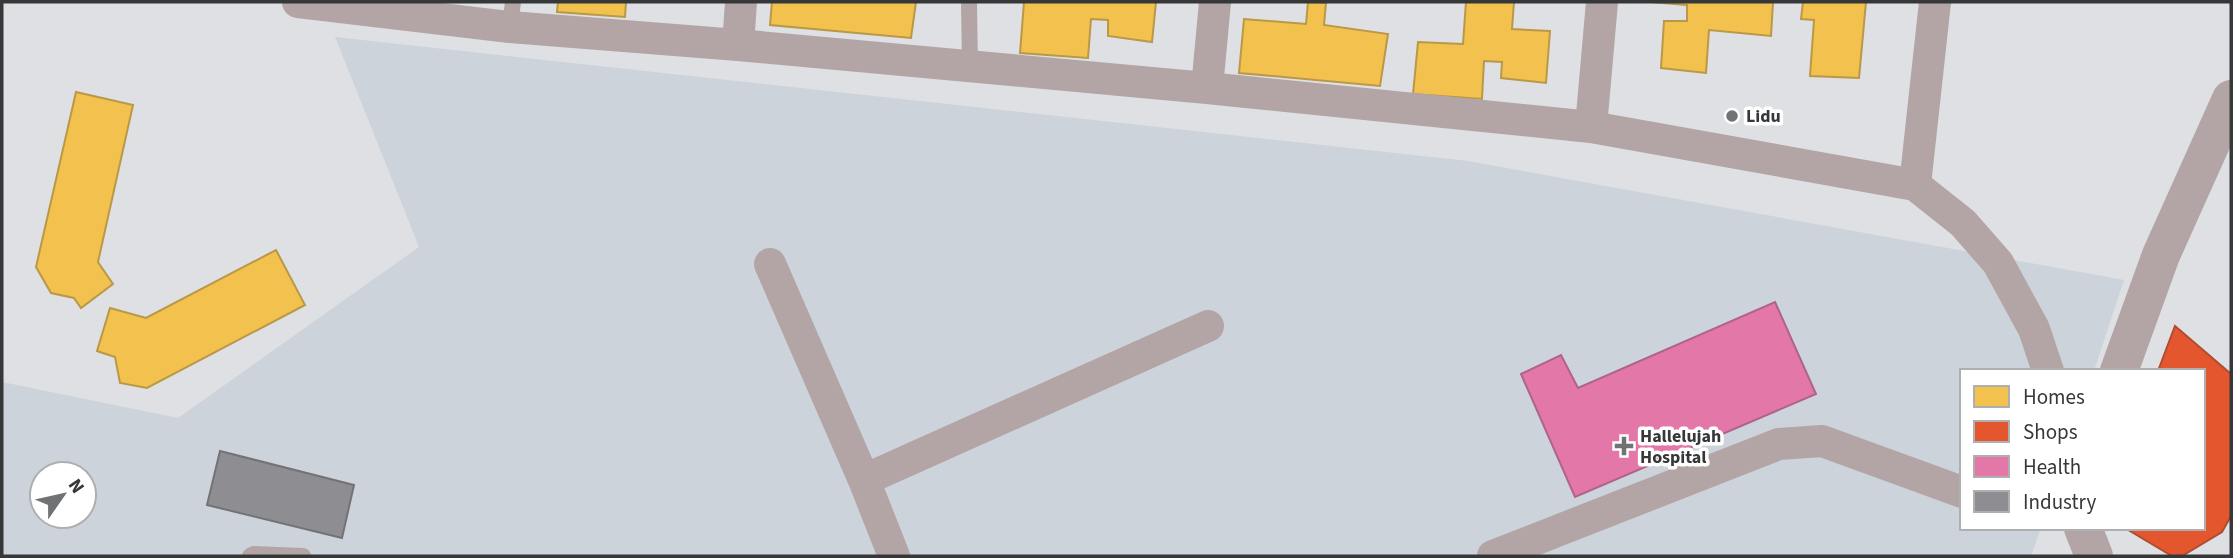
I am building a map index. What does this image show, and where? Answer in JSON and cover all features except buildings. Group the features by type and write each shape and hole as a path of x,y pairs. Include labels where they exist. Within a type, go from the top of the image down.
{"street":[{"path":"298,2 512,14 738,45 1591,127 1915,185 1963,223 1998,264 2034,329 2047,369"},
{"path":"738,45 741,2"},
{"path":"1207,88 1214,2"},
{"path":"1591,127 1602,2"},
{"path":"1915,185 1935,2"},
{"path":"2120,369 2161,256 2231,99"},
{"path":"770,264 894,556"},
{"path":"864,480 1208,326"},
{"path":"1493,556 1779,444 1822,441 1960,491"}],"lane":[{"path":"969,2 970,67"},
{"path":"250,556 303,556"}],"shaded area":[{"path":"335,37 1468,161 2124,280 2095,369 1960,369 1960,530 2040,530 2031,556 2,556 2,382 178,418 419,247"}],"place":[{"name":"Lidu","path":"1732,116"},
{"name":"Hallelujah Hospital","path":"1624,446"}]}
